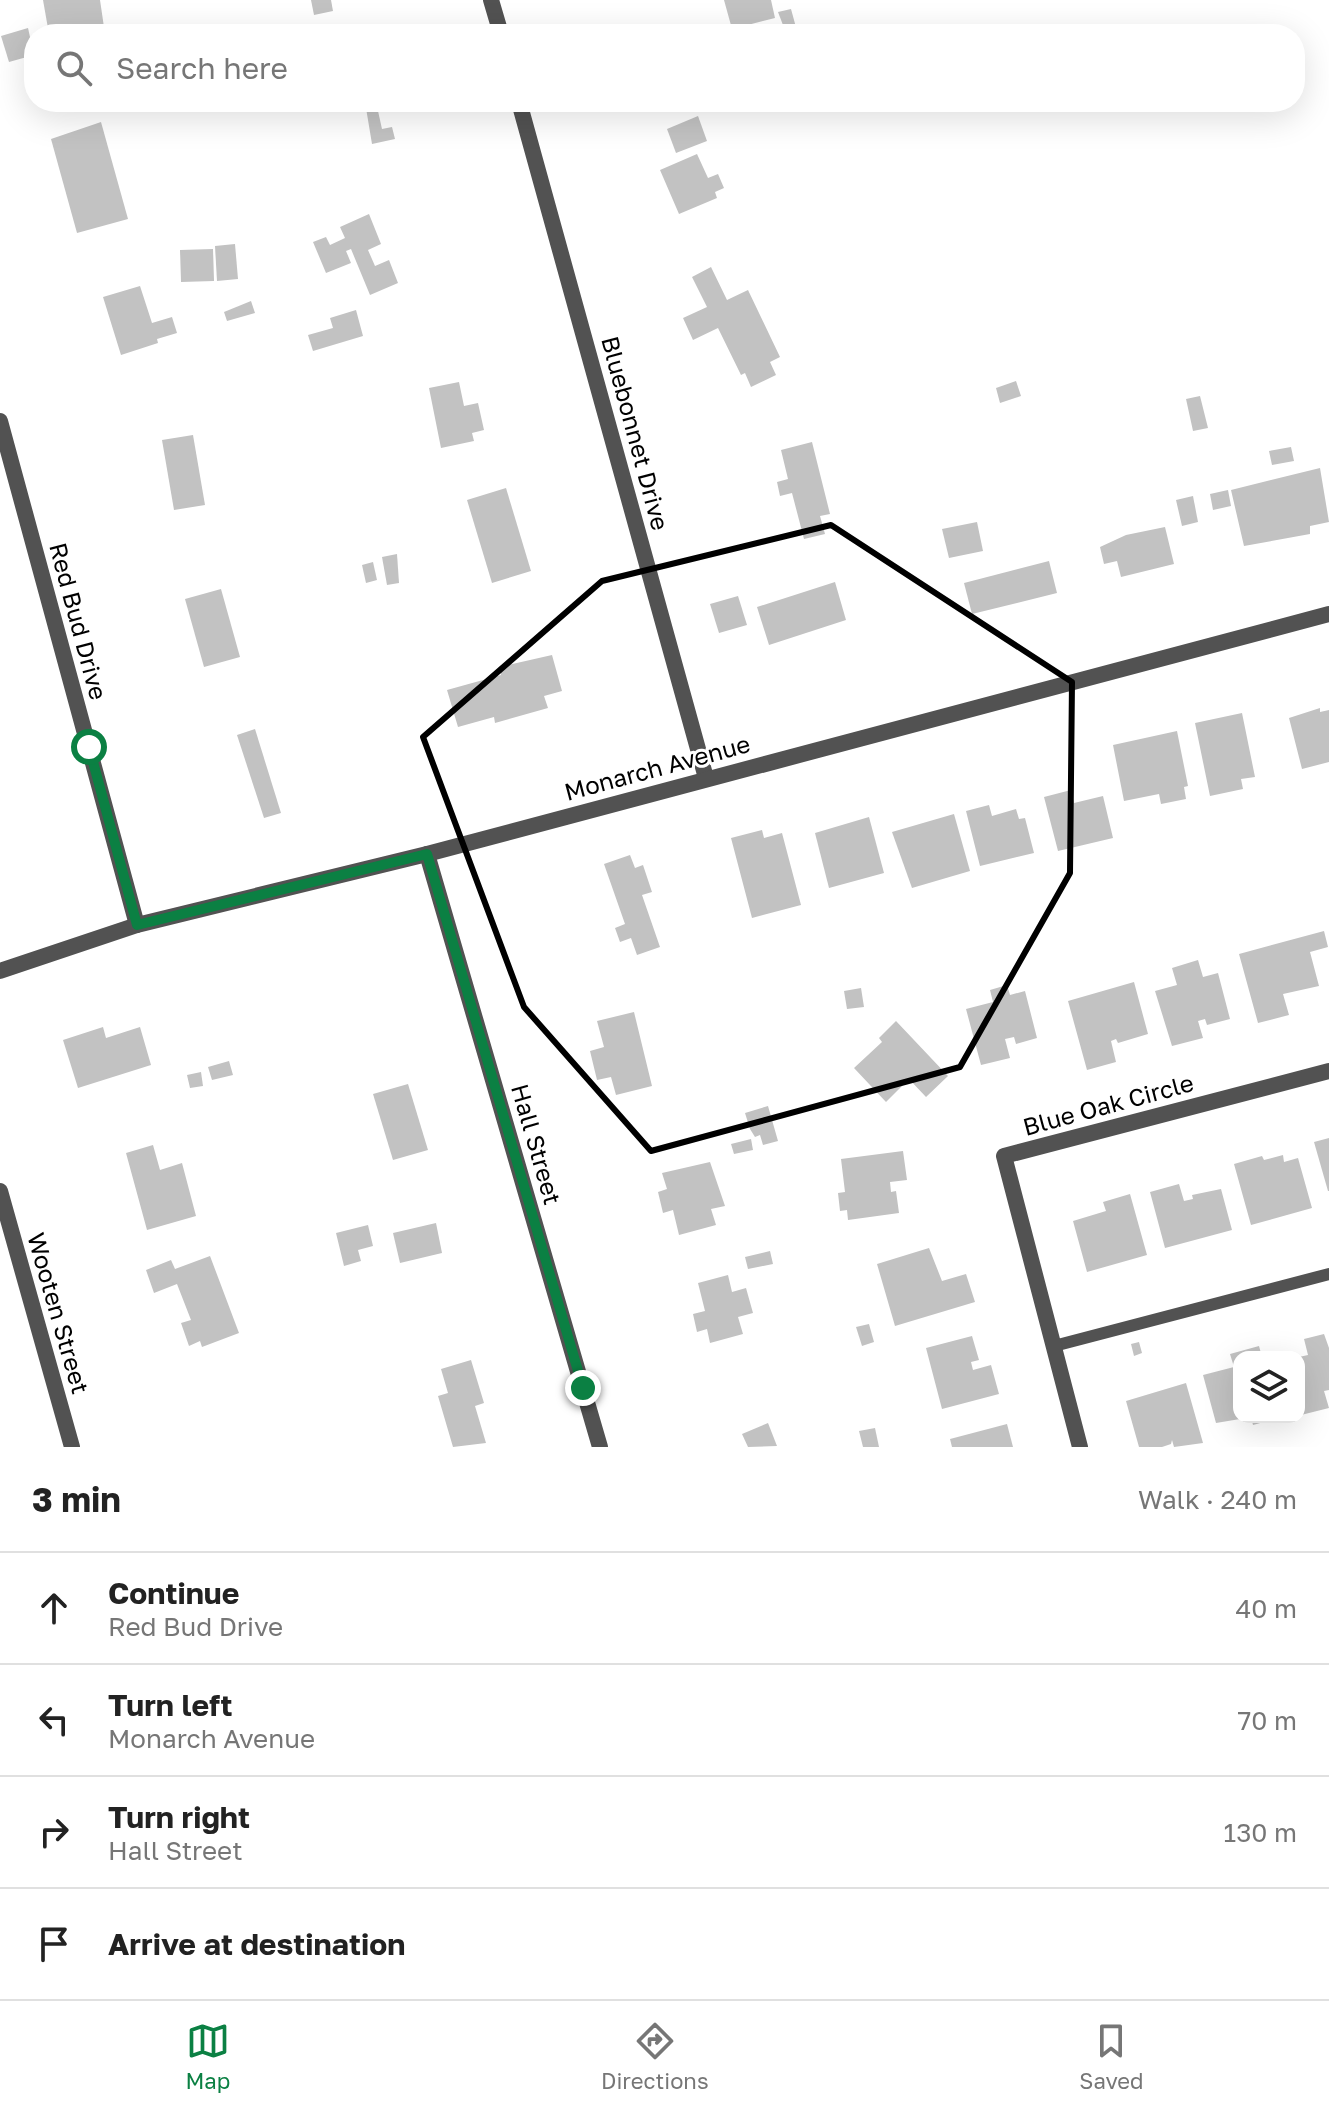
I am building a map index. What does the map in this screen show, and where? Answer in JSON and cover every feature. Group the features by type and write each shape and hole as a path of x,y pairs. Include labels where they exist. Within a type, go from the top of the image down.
{"street":[{"path":"491,0 498,24"},
{"name":"Bluebonnet Drive","path":"522,112 706,778"},
{"name":"Red Bud Drive","path":"0,421 137,925"},
{"name":"Monarch Avenue","path":"0,971 137,925 427,854 1329,614"},
{"name":"Hall Street","path":"427,854 600,1447"},
{"name":"Blue Oak Circle","path":"1080,1447 1004,1156 1329,1071"},
{"name":"Wooten Street","path":"0,1191 72,1447"}],"lane":[{"path":"1054,1346 1329,1274"}],"highlighted area":[{"path":"831,525 1072,682 1070,873 960,1067 651,1151 524,1007 423,737 602,581"}],"building":[{"path":"43,0 100,0 104,24 47,24"},
{"path":"311,0 331,0 333,11 314,15"},
{"path":"724,0 771,0 775,18 752,24 731,24"},
{"path":"791,9 795,24 783,24 778,12"},
{"path":"24,29 24,58 9,62 1,36"},
{"path":"367,112 378,112 382,129 392,127 395,139 372,144"},
{"path":"698,116 707,141 676,153 667,129"},
{"path":"101,122 128,219 77,233 51,139"},
{"path":"697,154 708,178 718,174 724,188 715,192 717,198 679,214 660,170"},
{"path":"369,214 381,244 368,250 375,266 389,260 398,283 370,295 351,249 346,251 351,263 326,273 313,242 326,237 330,245 345,238 340,227"},
{"path":"235,244 238,279 217,281 215,246"},
{"path":"213,249 214,281 181,282 180,250"},
{"path":"711,267 727,300 748,290 780,357 770,362 776,375 751,387 745,373 741,375 718,328 693,340 683,318 707,307 692,277"},
{"path":"140,286 152,323 172,317 177,333 121,355 103,297"},
{"path":"251,301 255,313 227,321 224,312"},
{"path":"356,310 363,336 313,351 308,335 333,328 330,318"},
{"path":"1016,381 1021,396 1000,403 996,388"},
{"path":"459,382 464,406 478,403 484,430 472,433 474,441 441,448 429,388"},
{"path":"1200,396 1208,428 1193,431 1186,399"},
{"path":"193,435 205,505 174,510 162,440"},
{"path":"812,442 830,514 820,516 825,534 804,539 792,493 780,496 777,482 788,479 781,450"},
{"path":"1291,447 1294,461 1272,465 1269,451"},
{"path":"1320,468 1329,522 1310,526 1310,534 1244,546 1231,490"},
{"path":"506,488 531,571 492,583 467,500"},
{"path":"1228,490 1231,506 1213,510 1210,494"},
{"path":"1193,496 1198,522 1182,526 1176,500"},
{"path":"977,522 983,551 949,558 942,529"},
{"path":"1165,527 1174,564 1121,577 1117,561 1104,564 1100,547 1126,535"},
{"path":"397,554 399,583 387,585 382,557"},
{"path":"1049,561 1057,593 972,614 964,583"},
{"path":"373,562 377,580 366,583 362,565"},
{"path":"835,582 846,620 769,645 757,607"},
{"path":"221,589 240,657 204,667 185,599"},
{"path":"738,596 747,625 719,633 710,604"},
{"path":"552,655 562,691 544,696 548,708 495,723 494,717 458,727 447,690 501,675 499,667"},
{"path":"1320,708 1320,712 1329,710 1329,762 1302,769 1289,718"},
{"path":"1242,713 1255,777 1241,779 1243,789 1210,796 1195,723"},
{"path":"255,729 281,813 264,818 237,735"},
{"path":"1177,731 1188,786 1184,787 1186,799 1161,804 1159,794 1124,801 1113,745"},
{"path":"1071,790 1074,803 1103,796 1113,838 1058,851 1044,797"},
{"path":"989,805 992,816 1016,809 1019,819 1025,818 1034,853 980,866 966,811"},
{"path":"954,814 970,871 912,888 892,832"},
{"path":"869,817 884,873 829,888 815,833"},
{"path":"762,830 764,838 782,833 801,905 752,918 731,838"},
{"path":"630,855 635,868 643,865 652,892 642,895 660,947 637,955 631,938 620,942 615,928 625,924 604,864"},
{"path":"1324,931 1328,947 1310,952 1319,986 1283,994 1289,1015 1258,1023 1239,954"},
{"path":"1198,960 1203,977 1218,973 1230,1019 1207,1025 1205,1019 1198,1021 1203,1038 1172,1046 1155,991 1177,985 1172,968"},
{"path":"1134,982 1148,1034 1118,1043 1116,1039 1111,1041 1116,1062 1087,1070 1068,1001"},
{"path":"1007,985 1010,995 1025,991 1037,1038 1016,1044 1014,1037 1005,1039 1010,1058 981,1065 966,1009 993,1002 990,990"},
{"path":"861,988 864,1007 847,1009 844,991"},
{"path":"634,1012 652,1086 616,1095 611,1077 597,1080 590,1051 604,1047 597,1021"},
{"path":"896,1021 948,1076 926,1097 909,1079 886,1102 854,1068 882,1042 879,1038"},
{"path":"103,1027 106,1038 140,1027 151,1065 78,1088 63,1040"},
{"path":"229,1061 233,1075 212,1080 208,1067"},
{"path":"201,1072 203,1086 190,1088 187,1075"},
{"path":"408,1084 428,1150 393,1160 373,1094"},
{"path":"768,1106 778,1141 763,1145 760,1135 755,1137 750,1129 745,1113"},
{"path":"1329,1138 1329,1191 1328,1191 1314,1142"},
{"path":"751,1139 753,1150 734,1154 731,1144"},
{"path":"153,1145 160,1170 182,1163 196,1216 147,1230 126,1153"},
{"path":"903,1151 907,1180 890,1182 891,1192 896,1191 899,1213 848,1220 847,1210 840,1211 838,1193 845,1192 841,1159"},
{"path":"1283,1155 1284,1162 1298,1158 1312,1208 1251,1225 1234,1164 1262,1156 1264,1160"},
{"path":"710,1162 725,1206 711,1209 716,1225 679,1235 673,1210 663,1213 658,1192 667,1189 662,1173"},
{"path":"1179,1184 1184,1201 1193,1199 1192,1195 1221,1189 1232,1230 1165,1248 1150,1192"},
{"path":"1130,1194 1147,1255 1087,1272 1073,1221 1106,1211 1103,1202"},
{"path":"436,1223 442,1253 400,1263 393,1233"},
{"path":"368,1225 373,1246 358,1250 361,1261 344,1266 336,1233"},
{"path":"929,1248 942,1281 966,1274 975,1302 895,1326 877,1264"},
{"path":"770,1251 773,1264 748,1269 745,1257"},
{"path":"210,1256 239,1333 202,1347 200,1341 189,1346 181,1323 191,1320 177,1284 154,1293 146,1270 171,1260 175,1269"},
{"path":"728,1275 732,1292 746,1288 753,1313 738,1317 743,1334 710,1343 707,1329 697,1332 693,1314 705,1311 698,1283"},
{"path":"869,1324 874,1342 862,1346 856,1327"},
{"path":"1324,1334 1329,1348 1329,1390 1324,1391 1329,1408 1305,1414 1305,1356 1308,1355 1304,1339"},
{"path":"972,1336 979,1360 971,1362 973,1370 991,1365 999,1394 942,1409 926,1348"},
{"path":"1139,1342 1142,1353 1134,1356 1131,1344"},
{"path":"1259,1346 1260,1351 1241,1351"},
{"path":"471,1360 484,1403 475,1406 486,1443 453,1447 438,1396 448,1393 441,1369"},
{"path":"1233,1367 1233,1420 1216,1423 1203,1375"},
{"path":"1186,1383 1203,1443 1174,1447 1172,1440 1171,1444 1162,1447 1139,1447 1126,1401"},
{"path":"768,1423 777,1446 748,1447 742,1434"},
{"path":"1007,1424 1013,1447 952,1447 950,1439"},
{"path":"875,1428 879,1447 863,1447 859,1431"}],"route":[{"path":"89,747 137,925 427,854 583,1388"}]}
